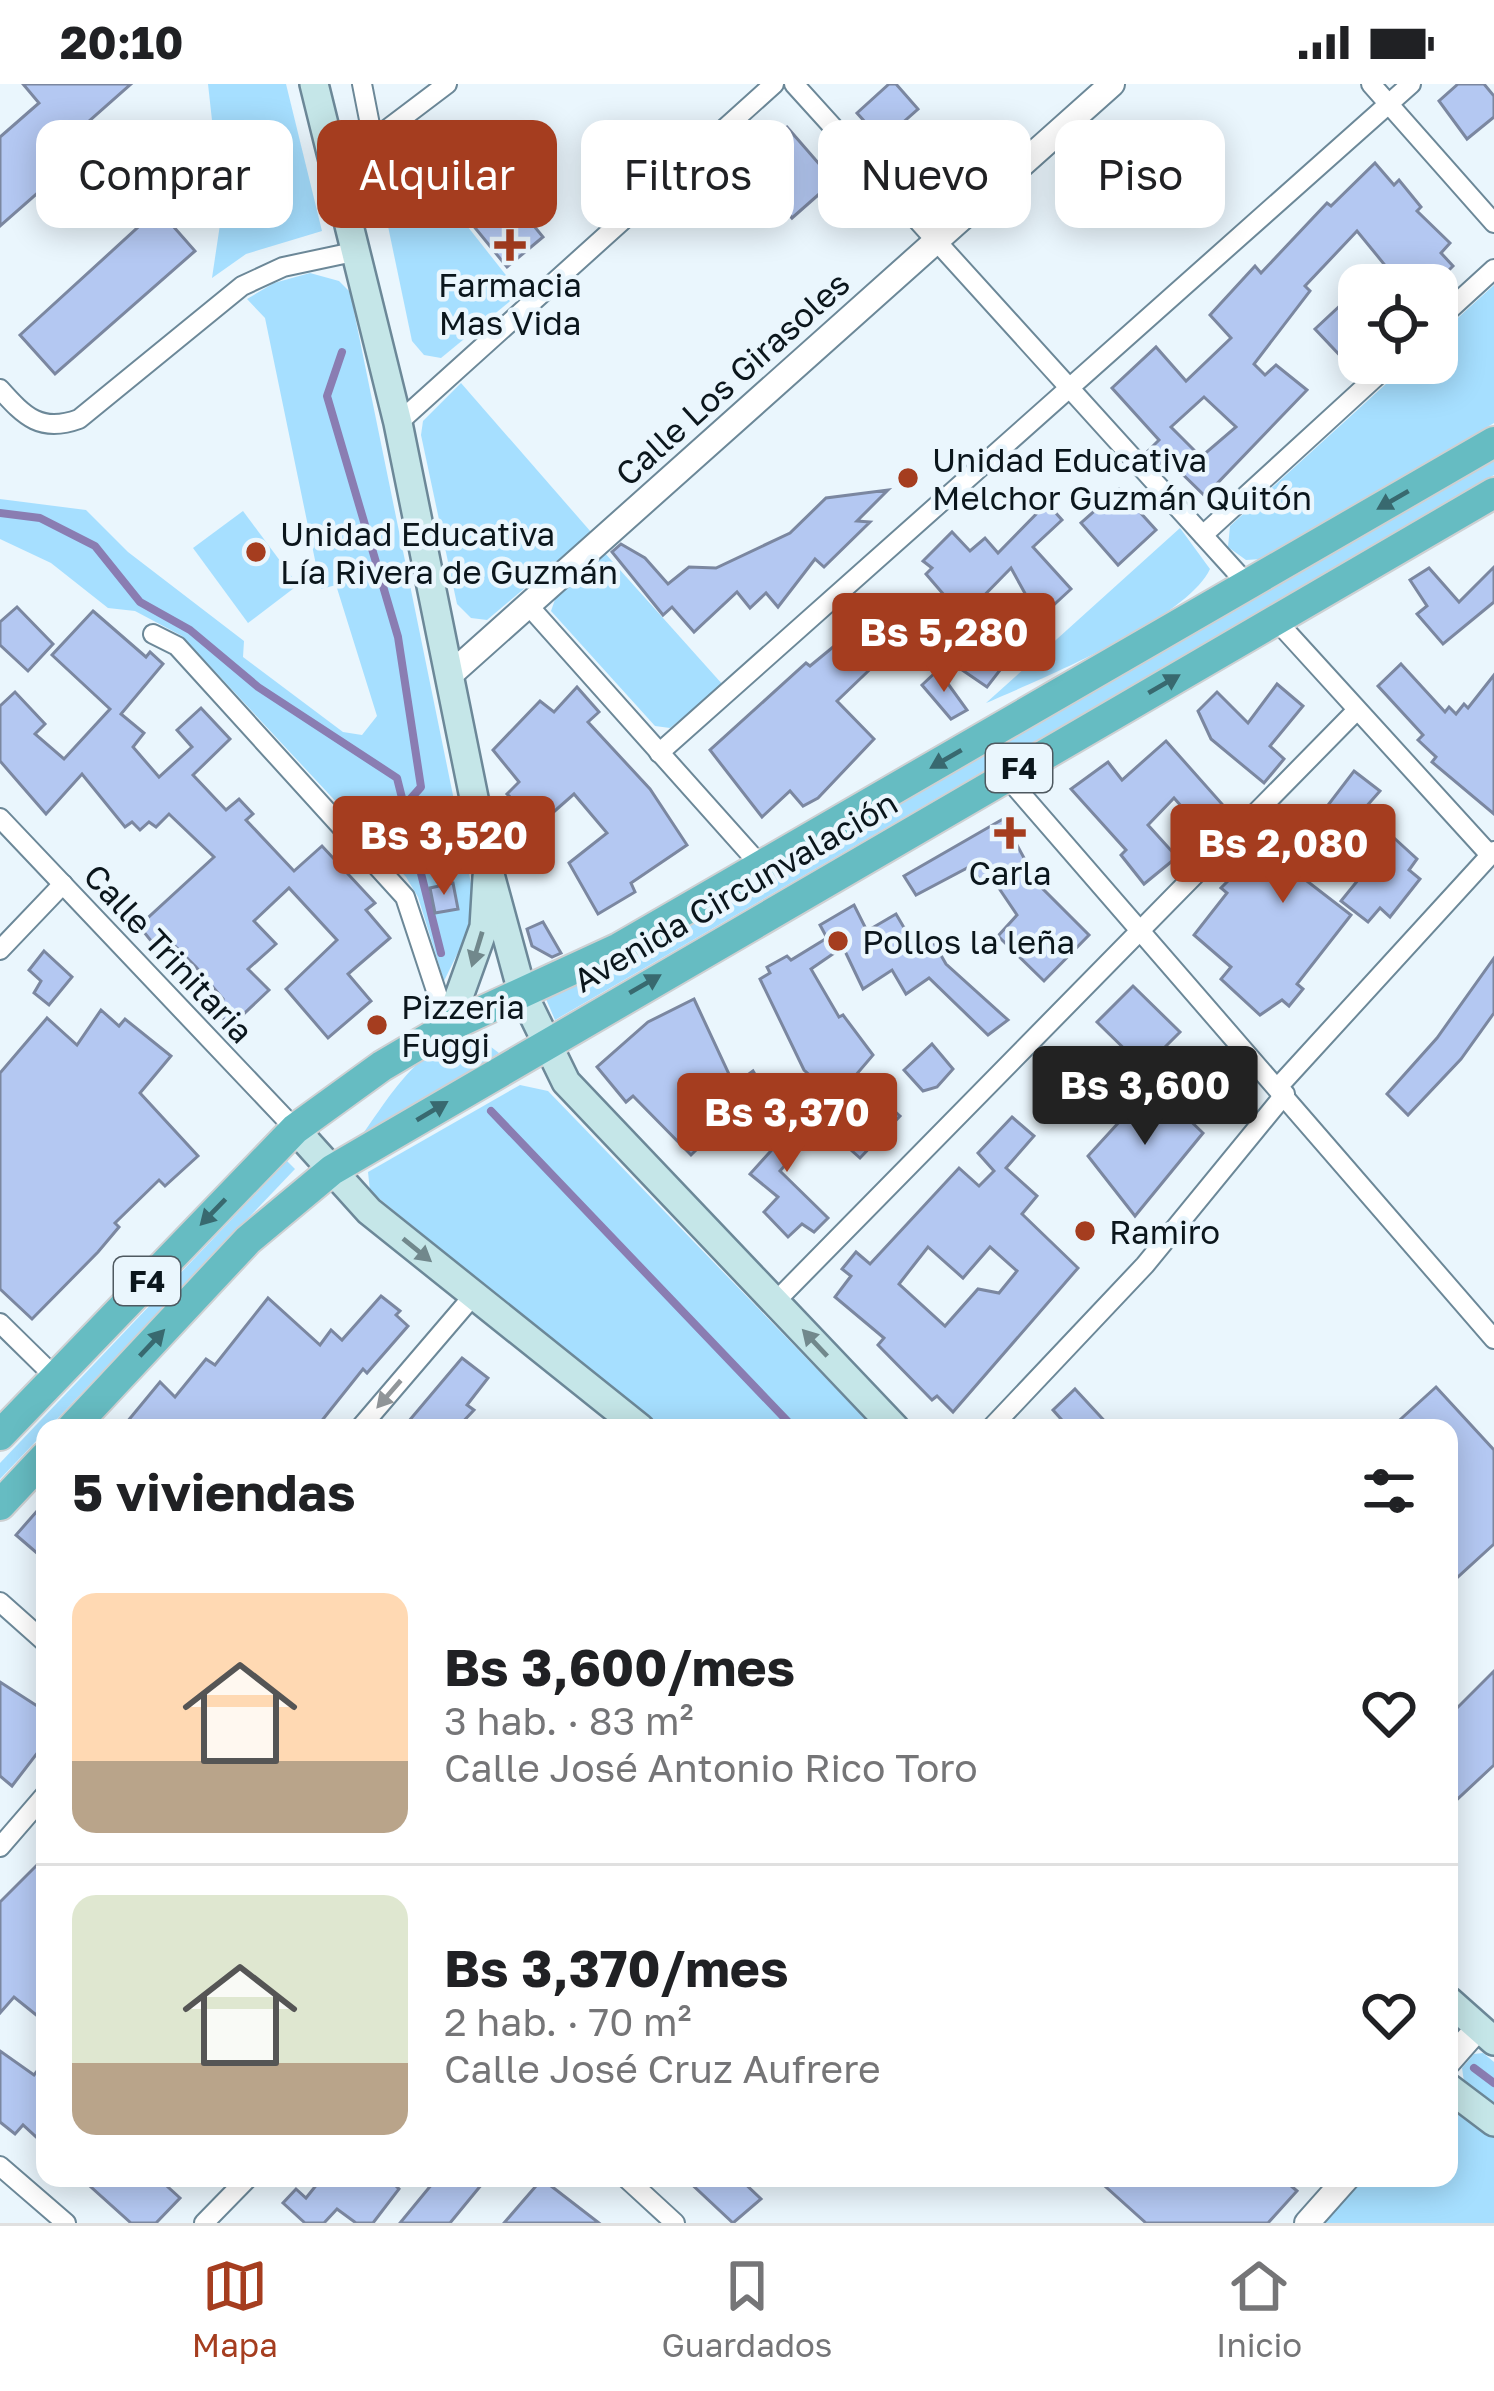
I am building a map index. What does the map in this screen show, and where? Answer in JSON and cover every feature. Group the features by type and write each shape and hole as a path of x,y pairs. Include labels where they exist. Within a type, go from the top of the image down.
{"highway":[{"name":"Avenida Circunvalación","path":"0,1435 295,1129 382,1066 448,1027 619,948 1494,442"},
{"name":"Avenida Circunvalación","path":"80,1419 248,1240 332,1170 1494,493"},
{"path":"0,1505 36,1467"}],"main road":[{"path":"314,84 324,120"},
{"path":"352,228 398,423 488,867 522,992 544,1044 566,1082 887,1419"},
{"path":"448,1027 484,927 488,867"},
{"path":"295,1129 369,1211 629,1419"},
{"path":"1458,2007 1489,2027"},
{"path":"1458,2095 1494,2122"}],"street":[{"path":"362,84 369,120"},
{"path":"399,120 447,84"},
{"path":"398,423 774,84"},
{"path":"794,84 1247,585"},
{"name":"Calle Los Girasoles","path":"451,674 1112,84"},
{"path":"1371,84 1494,223"},
{"path":"659,752 1412,84"},
{"path":"0,389 36,424 57,427 79,419 242,286 283,267 358,250"},
{"path":"1458,302 1494,269"},
{"path":"1203,535 1368,384"},
{"path":"528,605 760,866"},
{"path":"999,1419 1145,1264 1282,1090 1492,853 1355,712 1275,619"},
{"path":"153,634 177,646 405,897 448,1027"},
{"path":"776,1301 1355,712"},
{"path":"1006,775 1494,1339"},
{"name":"Calle Trinitaria","path":"0,818 295,1129"},
{"path":"0,950 63,884"},
{"path":"368,1419 473,1296"},
{"path":"0,1323 55,1377"},
{"path":"0,1602 36,1634"},
{"path":"0,1847 36,1805"},
{"path":"1458,2053 1489,2027"},
{"path":"0,2166 66,2223"},
{"path":"204,2223 239,2187"},
{"path":"636,2187 675,2223"},
{"path":"1307,2223 1339,2187"}],"shaded area":[{"path":"208,84 286,84 317,211 317,228 322,231 246,254 212,278 219,228 293,228 293,120 212,120"},
{"path":"388,228 469,228 520,293 441,358 424,355 412,341"},
{"path":"310,273 339,281 350,292 473,893 467,934 444,981 418,897 406,877 182,636 135,611 108,608 51,563 0,539 0,499 86,510 128,552 244,641 243,657 343,732 362,735 377,716 336,585 321,589 265,318 247,299 274,283"},
{"path":"1494,285 1494,423 1261,559 1246,560 1228,547 1230,526 1386,384 1458,384 1458,318"},
{"path":"461,383 591,532 487,620 471,618 457,604 421,435 423,421"},
{"path":"1494,458 1494,475 555,1020 546,999 625,964"},
{"path":"243,511 298,585 248,623 193,548"},
{"path":"1180,528 1210,569 1196,588 1173,608 1109,646 986,703"},
{"path":"603,551 723,685 670,728 655,726 551,611 558,591"},
{"path":"475,1035 499,1053 360,1138 422,1059 438,1047"},
{"path":"520,1085 548,1091 865,1419 648,1419 370,1191 368,1172"},
{"path":"287,1161 295,1169 57,1419 42,1419"},
{"path":"36,1425 36,1441 0,1479 0,1463"},
{"path":"1483,2053 1494,2062 1494,2106 1464,2082 1462,2068 1474,2054"},
{"path":"1458,2112 1494,2138 1494,2223 1314,2223 1354,2187 1458,2187"}],"building":[{"path":"23,84 131,84 90,120 36,120 36,194 0,226 0,137 39,103"},
{"path":"889,84 896,84 918,109 906,120 863,120 857,113"},
{"path":"1458,84 1484,84 1494,96 1494,117 1467,139 1439,101"},
{"path":"794,135 818,163 818,195 794,216"},
{"path":"1375,163 1394,185 1399,180 1421,207 1417,211 1450,243 1441,253 1451,264 1384,264 1357,231 1305,286 1310,291 1254,364 1265,375 1276,365 1307,390 1205,496 1167,459 1161,465 1148,451 1159,440 1112,388 1156,347 1186,381 1231,338 1210,315 1255,266 1261,273 1327,203 1331,206","holes":["1204,397 1236,427 1201,457 1171,427"]},
{"path":"137,228 175,228 195,251 55,374 20,335"},
{"path":"475,228 536,228 543,237 507,267"},
{"path":"1338,308 1338,353 1315,329"},
{"path":"1119,489 1156,530 1118,565 1081,523"},
{"path":"888,490 857,521 870,522 824,567 815,559 778,607 766,593 750,608 737,592 694,632 672,607 663,615 612,552 621,544 645,558 668,584 689,567 716,568 790,533 826,498"},
{"path":"1047,503 1062,520 1033,547 1071,589 1046,612 1027,597 1011,568 963,617 926,574 932,568 923,561 952,532 970,551 985,538 998,553"},
{"path":"1494,567 1494,602 1443,644 1417,614 1427,606 1410,580 1429,568 1459,602"},
{"path":"17,607 53,644 28,671 0,645 0,622"},
{"path":"93,611 146,657 150,652 163,664 121,714 144,733 133,747 159,777 192,747 177,730 201,708 230,739 193,775 226,810 239,799 253,814 246,820 294,871 322,846 375,903 366,910 390,938 348,974 371,1001 328,1038 286,989 337,940 289,888 254,921 276,944 248,969 269,990 231,1026 214,1009 223,999 196,967 166,937 156,947 139,926 214,857 169,814 156,827 149,822 140,830 132,822 125,827 82,774 46,814 0,761 0,706 15,692 45,724 35,734 64,759 110,709 52,655"},
{"path":"960,623 1004,665 987,687 933,650"},
{"path":"861,624 887,653 837,701 874,739 818,798 803,806 790,791 762,817 710,750 806,663 810,666"},
{"path":"1401,664 1445,712 1449,707 1456,714 1464,704 1468,708 1494,675 1494,814 1432,762 1436,757 1418,740 1423,735 1378,686"},
{"path":"938,670 967,710 951,719 922,685"},
{"path":"1277,684 1303,706 1270,746 1284,759 1264,783 1211,739 1198,711 1217,692 1248,723"},
{"path":"577,687 599,712 588,722 650,789 687,845 631,883 635,892 598,914 569,863 607,833 574,794 532,831 519,821 526,812 507,794 519,782 493,750 540,701 554,712"},
{"path":"1166,741 1222,804 1198,825 1174,798 1148,825 1177,857 1144,884 1121,855 1126,850 1071,789 1108,762 1122,780"},
{"path":"1354,771 1380,791 1303,878 1351,915 1297,984 1303,989 1289,1006 1282,1000 1260,1015 1221,979 1231,967 1194,935 1227,893 1221,888 1241,868 1246,874 1294,810 1303,821 1312,810 1319,817"},
{"path":"1003,819 1038,884 1089,935 1044,981 998,936 1017,915 992,878 982,884 971,866 916,895 904,876"},
{"path":"1393,837 1417,859 1409,870 1420,879 1390,917 1380,908 1368,922 1341,901"},
{"path":"453,883 458,909 435,913 430,888"},
{"path":"854,905 867,931 896,914 916,948 931,938 946,964 1008,1020 988,1035 929,978 906,994 892,970 863,989 843,947 811,969 839,1017 843,1015 873,1055 855,1076 900,1116 860,1158 834,1135 853,1114 804,1070 760,979 770,973 767,967 787,956 791,960 827,938 820,925"},
{"path":"543,922 561,953 552,957 532,946 527,929"},
{"path":"44,951 72,977 49,1005 34,993 41,981 29,970"},
{"path":"1494,958 1494,1013 1461,1059 1408,1115 1387,1094 1437,1038"},
{"path":"1133,986 1180,1032 1144,1068 1097,1022"},
{"path":"694,999 734,1085 753,1071 762,1086 691,1155 633,1096 626,1102 597,1067 648,1022"},
{"path":"101,1010 119,1026 125,1019 171,1056 140,1093 198,1156 165,1186 159,1180 115,1223 119,1227 98,1252 32,1319 0,1289 0,1073 47,1018 77,1045"},
{"path":"932,1044 953,1069 937,1087 923,1091 904,1070"},
{"path":"1153,1085 1203,1133 1135,1216 1088,1156"},
{"path":"769,1094 811,1129 811,1136 780,1171 828,1218 814,1232 802,1224 788,1237 764,1212 778,1197 750,1174 788,1132 760,1104"},
{"path":"1012,1117 1034,1136 1006,1168 1037,1196 1022,1214 1078,1268 953,1412 937,1396 932,1400 878,1345 884,1338 835,1297 851,1276 842,1269 856,1252 870,1264 959,1168 979,1186 994,1171 978,1153","holes":["928,1247 963,1278 990,1247 1017,1271 999,1293 978,1289 945,1326 899,1284"]},
{"path":"381,1296 400,1311 396,1315 408,1326 367,1373 363,1369 323,1419 129,1419 160,1382 175,1397 206,1359 215,1365 268,1298 320,1345 331,1330 342,1340"},
{"path":"462,1358 488,1378 467,1405 474,1410 466,1419 411,1419"},
{"path":"1436,1387 1494,1450 1494,1544 1458,1577 1458,1419 1401,1419"},
{"path":"1075,1389 1103,1419 1061,1419 1053,1410"},
{"path":"36,1512 36,1552 16,1535"},
{"path":"1494,1671 1494,1765 1458,1799 1458,1707"},
{"path":"0,1682 36,1705 36,1755 12,1786 0,1776"},
{"path":"36,1866 36,2015 14,1997 0,2013 0,1902"},
{"path":"0,2051 36,2072 36,2137 23,2125 15,2134 0,2122"},
{"path":"91,2187 168,2187 180,2198 156,2223 131,2223"},
{"path":"315,2187 399,2189 373,2223 356,2223 337,2209 324,2223 305,2223 283,2203 296,2189 306,2198"},
{"path":"430,2187 480,2187 450,2223 400,2223"},
{"path":"535,2187 552,2187 599,2223 504,2223"},
{"path":"695,2187 748,2187 761,2199 733,2223"},
{"path":"1106,2187 1292,2187 1297,2191 1268,2223 1146,2223"}],"waterway":[{"path":"342,352 327,396 398,637 421,787 406,804"},
{"path":"0,513 40,518 95,546 140,602 190,630 258,687 397,778 441,953"},
{"path":"491,1111 785,1419"},
{"path":"1474,2068 1494,2083"}],"place":[{"name":"Farmacia Mas Vida","path":"510,245"},
{"name":"Unidad Educativa Melchor Guzmán Quitón","path":"908,478"},
{"name":"Unidad Educativa Lía Rivera de Guzmán","path":"256,552"},
{"name":"Carla","path":"1010,833"},
{"name":"Pollos la leña","path":"838,941"},
{"name":"Pizzeria Fuggi","path":"377,1025"},
{"name":"Ramiro","path":"1085,1231"}]}
